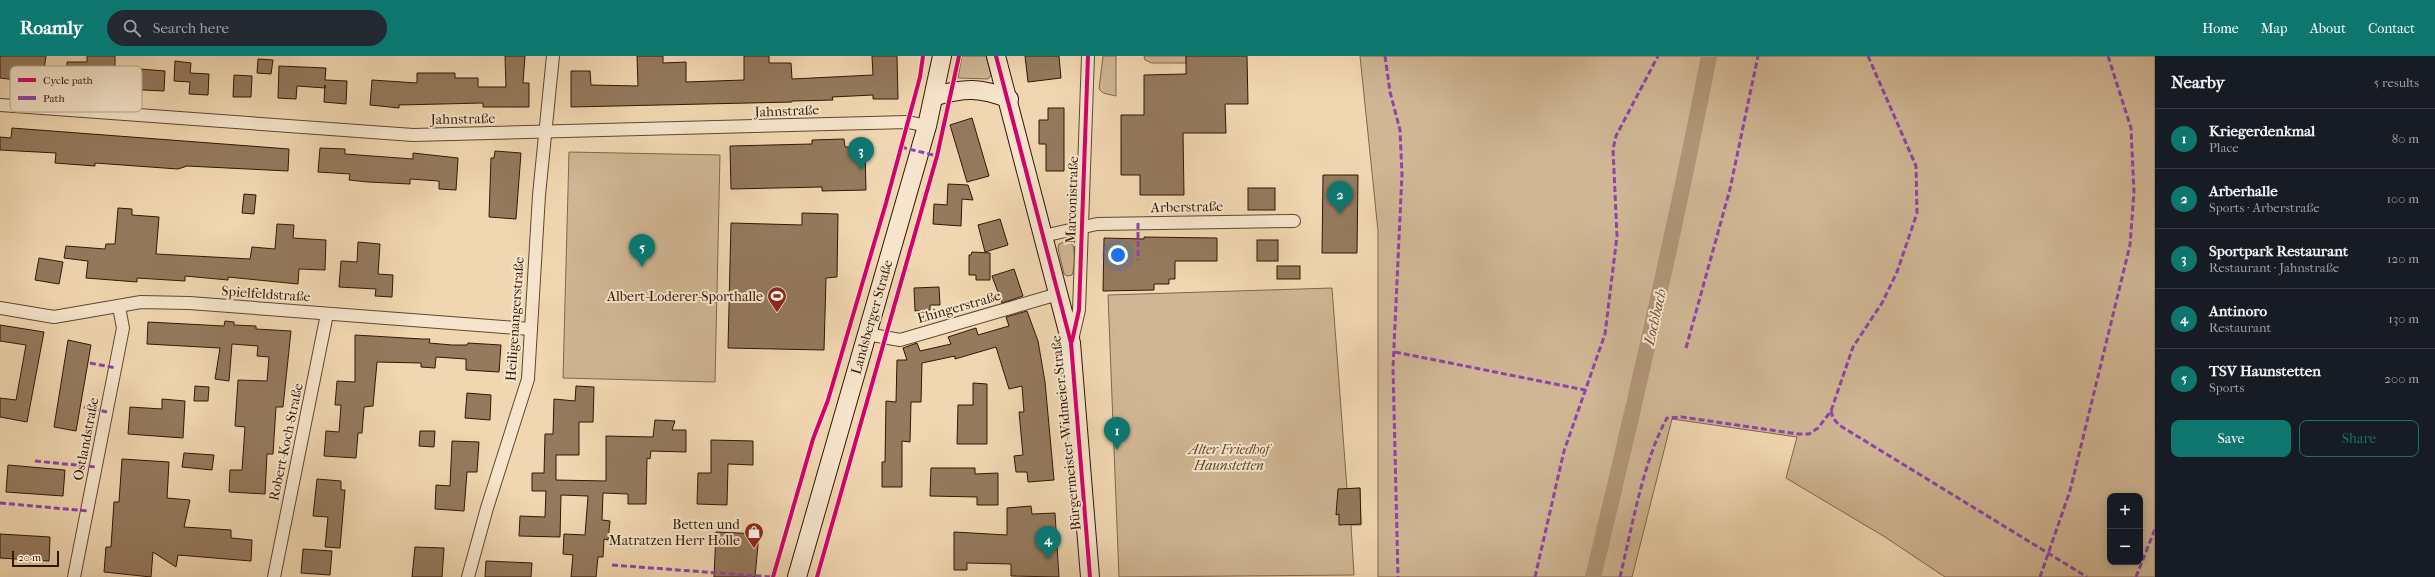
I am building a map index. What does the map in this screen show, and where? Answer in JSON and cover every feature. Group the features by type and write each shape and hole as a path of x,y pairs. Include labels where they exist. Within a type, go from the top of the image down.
{"street":[{"name":"Heiligenangerstraße","path":"468,577 487,508 527,384 544,134 553,56"},
{"name":"Landsberger Straße","path":"798,577 927,126 935,96 942,56"},
{"name":"Bürgermeister-Widmeier-Straße","path":"996,56 1071,343 1090,577"},
{"name":"Marconistraße","path":"1071,343 1079,310 1088,56"},
{"path":"935,96 973,88 993,92 1008,99"},
{"name":"Jahnstraße","path":"0,105 10,106"},
{"name":"Jahnstraße","path":"96,112 413,135 544,134 908,122 927,126"},
{"name":"Arberstraße","path":"1082,229 1097,224 1294,221"},
{"name":"Marconistraße","path":"1044,236 1082,229"},
{"name":"Ehingerstraße","path":"867,334 900,340 1058,294"},
{"name":"Spielfeldstraße","path":"0,308 54,318 141,302 189,303 531,329"},
{"name":"Ostlandstraße","path":"74,577 123,328 119,307"},
{"name":"Robert-Koch-Straße","path":"274,577 327,314"}],"green space":[{"path":"962,56 986,56 991,75 988,79 958,78"},
{"path":"1103,56 1116,56 1116,96 1103,93 1099,89"},
{"path":"1144,56 1186,56 1186,63 1152,63 1145,60"},
{"path":"1360,56 2155,56 2155,577 1945,577 1885,537 1786,478 1797,437 1672,419 1632,577 1378,577 1378,231"},
{"path":"569,152 720,155 715,382 563,378"},
{"path":"1066,241 1073,245 1074,257 1074,268 1072,275 1067,276 1064,274 1058,248 1059,244"},
{"name":"Alter Friedhof Haunstetten","path":"1332,288 1347,489 1360,488 1361,525 1351,525 1354,575 1119,577 1108,295"}],"building":[{"path":"0,56 46,56 45,66 10,66 10,79 0,78"},
{"path":"87,56 115,56 115,66 67,66 67,62 87,62"},
{"path":"505,56 525,56 523,83 529,83 529,107 483,107 483,103 399,105 399,108 370,105 372,80 417,83 417,73 455,73 455,78 478,78 478,87 506,87"},
{"path":"637,56 663,56 663,63 686,62 686,82 744,80 744,56 769,56 769,63 791,63 792,79 873,75 872,56 897,56 898,99 873,99 873,95 832,97 833,100 792,102 571,107 571,71 590,71 591,85 638,86"},
{"path":"1025,56 1059,56 1061,78 1028,82"},
{"path":"1186,56 1247,56 1248,104 1225,104 1226,133 1183,133 1184,195 1140,195 1140,175 1121,175 1121,115 1144,115 1144,75 1186,74"},
{"path":"258,59 273,60 271,74 257,73"},
{"path":"175,61 191,63 190,73 209,74 208,95 189,94 190,82 174,81"},
{"path":"279,66 326,68 325,80 347,81 346,104 324,102 325,88 297,86 296,99 278,98"},
{"path":"142,69 165,71 164,91 142,90"},
{"path":"234,75 252,76 251,97 233,97"},
{"path":"1048,108 1064,108 1064,171 1046,171 1046,144 1039,144 1039,120 1048,120"},
{"path":"972,118 989,176 967,182 950,125"},
{"path":"12,128 289,149 288,171 187,166 178,169 95,163 95,166 55,163 56,153 0,150 0,137 11,138"},
{"path":"844,139 845,147 855,147 855,150 865,150 866,190 822,191 822,187 731,189 730,146 812,144 812,140"},
{"path":"320,148 345,149 345,154 413,159 413,153 458,158 456,190 439,189 439,181 410,179 410,184 368,182 349,180 350,174 318,172"},
{"path":"495,151 521,153 516,219 489,217 491,158 494,158"},
{"path":"1323,175 1358,175 1357,253 1322,253"},
{"path":"948,184 968,185 973,200 962,199 961,226 933,224 934,204 947,205"},
{"path":"1248,188 1275,188 1275,210 1248,210"},
{"path":"244,194 256,195 254,214 242,213"},
{"path":"118,208 132,209 132,215 159,217 156,254 250,259 252,247 275,249 277,224 294,225 293,238 326,240 325,270 299,269 298,284 228,277 228,280 185,276 185,281 137,278 137,282 86,278 88,261 64,258 66,246 105,249 106,244 115,244"},
{"name":"Albert-Loderer-Sporthalle","path":"802,213 838,214 837,277 826,278 824,350 728,348 731,223 802,225"},
{"path":"1000,219 1008,245 985,252 978,225"},
{"path":"1144,237 1217,238 1217,261 1175,261 1175,279 1169,279 1169,284 1154,284 1154,290 1103,291 1104,238 1144,239"},
{"path":"1257,240 1278,240 1278,261 1257,261"},
{"path":"358,242 380,244 378,274 393,275 392,297 375,296 376,289 339,287 341,261 357,262"},
{"path":"972,252 990,253 990,280 976,280 976,275 969,275 969,255 971,255"},
{"path":"39,258 63,262 59,284 35,280"},
{"path":"1277,266 1300,266 1300,279 1277,279"},
{"path":"1014,269 1023,296 1002,303 992,276"},
{"path":"939,287 940,305 930,305 930,310 915,311 914,288"},
{"path":"1027,311 1038,341 1045,382 1054,480 1028,482 1027,472 1016,472 1014,456 1023,455 1019,412 1024,412 1022,386 1009,389 996,347 955,359 955,356 922,363 921,402 911,402 910,442 902,441 902,487 882,487 882,462 885,462 886,401 896,402 897,360 907,360 903,348 917,343 920,351 951,344 948,337 976,328 978,335 1009,326 1006,317"},
{"path":"225,321 234,322 234,325 256,326 256,329 291,331 283,407 276,407 273,454 267,454 265,494 229,492 230,470 242,470 245,427 235,426 238,380 267,381 269,357 257,356 258,346 232,344 229,381 215,379 220,348 147,344 148,322 224,326"},
{"path":"0,325 44,332 27,422 0,417 0,398 16,400 26,345 0,341"},
{"path":"355,335 430,339 429,343 452,345 467,345 468,343 501,345 499,372 466,370 466,359 436,357 435,368 421,367 421,363 377,362 373,406 364,407 362,433 358,433 356,458 324,456 326,431 339,432 341,405 335,405 337,381 355,382"},
{"path":"68,340 91,345 76,431 54,427"},
{"path":"973,383 987,384 987,444 957,444 958,405 973,405"},
{"path":"195,386 209,387 208,401 194,401"},
{"path":"576,386 594,387 593,422 579,422 579,455 556,455 556,480 606,481 606,436 653,437 655,420 675,421 672,430 686,430 686,452 651,451 650,459 647,458 646,504 628,504 628,494 603,493 602,520 610,521 608,540 604,539 603,557 598,557 596,577 571,577 573,555 563,554 564,534 585,535 588,496 561,495 560,537 519,536 520,516 545,517 546,491 532,491 532,473 544,473 545,434 553,434 554,399 575,401"},
{"path":"467,393 491,395 490,420 465,418"},
{"path":"162,399 185,401 183,438 128,434 130,407 162,409"},
{"path":"420,431 435,431 434,447 419,446"},
{"path":"711,440 753,441 753,465 728,464 727,505 697,504 698,473 711,473"},
{"path":"452,441 479,442 477,472 467,472 464,511 435,509 436,485 450,486"},
{"path":"184,453 214,455 212,470 182,467"},
{"path":"122,459 169,462 167,498 190,500 184,527 231,530 231,538 252,540 251,561 178,555 176,567 153,552 151,577 104,572 106,547 111,547 114,502 119,502"},
{"path":"8,465 65,470 63,496 6,492"},
{"path":"931,468 975,468 975,474 998,473 998,505 977,505 977,497 930,496"},
{"path":"317,479 341,481 341,490 345,490 340,548 325,547 328,517 313,516"},
{"path":"1360,488 1361,524 1339,525 1339,514 1336,515 1338,489"},
{"path":"1031,506 1032,514 1055,513 1059,577 1011,576 1011,564 967,563 967,570 954,570 954,532 1007,535 1007,508"},
{"path":"716,532 759,534 755,577 714,577"},
{"path":"0,534 50,537 49,561 0,558"},
{"path":"415,547 444,548 442,577 412,577"},
{"path":"303,549 332,551 330,575 301,573"},
{"path":"486,561 532,563 531,577 485,577"}],"waterway":[{"name":"Lochbach","path":"1593,577 1654,317 1709,56"}],"marked path":[{"path":"1385,56 1390,92 1400,130 1402,174 1393,368 1398,577"},
{"path":"1535,577 1564,451 1605,334 1617,236 1613,149 1616,136 1658,56"},
{"path":"1686,348 1730,189 1758,56"},
{"path":"1620,577 1645,474 1651,454 1667,418 1682,417 1798,434 1809,434 1818,428 1831,411 1853,347 1882,303 1897,272 1917,213 1916,166 1868,56"},
{"path":"2040,577 2070,491 2130,245 2134,192 2131,128 2108,56"},
{"path":"901,147 937,156"},
{"path":"1138,223 1138,260"},
{"path":"1395,352 1585,390"},
{"path":"90,363 116,368"},
{"path":"84,407 107,412"},
{"path":"1831,411 1833,418 1839,425 2087,577"},
{"path":"35,461 96,467"},
{"path":"0,503 88,511"},
{"path":"2136,577 2155,529"},
{"path":"612,565 772,577"}],"cycle path":[{"path":"773,577 813,439 828,400 886,203 920,77 923,56"},
{"path":"817,577 937,156 959,56"},
{"path":"996,56 1071,343 1090,577"},
{"path":"1072,341 1079,310 1088,56"}],"place":[{"name":"Sportpark Restaurant","path":"861,170"},
{"name":"Arberhalle","path":"1340,214"},
{"name":"TSV Haunstetten","path":"642,267"},
{"name":"Albert-Loderer-Sporthalle","path":"777,313"},
{"name":"Kriegerdenkmal","path":"1117,450"},
{"name":"Betten und Matratzen Herr Holle","path":"754,549"},
{"name":"Antinoro","path":"1048,559"}]}
